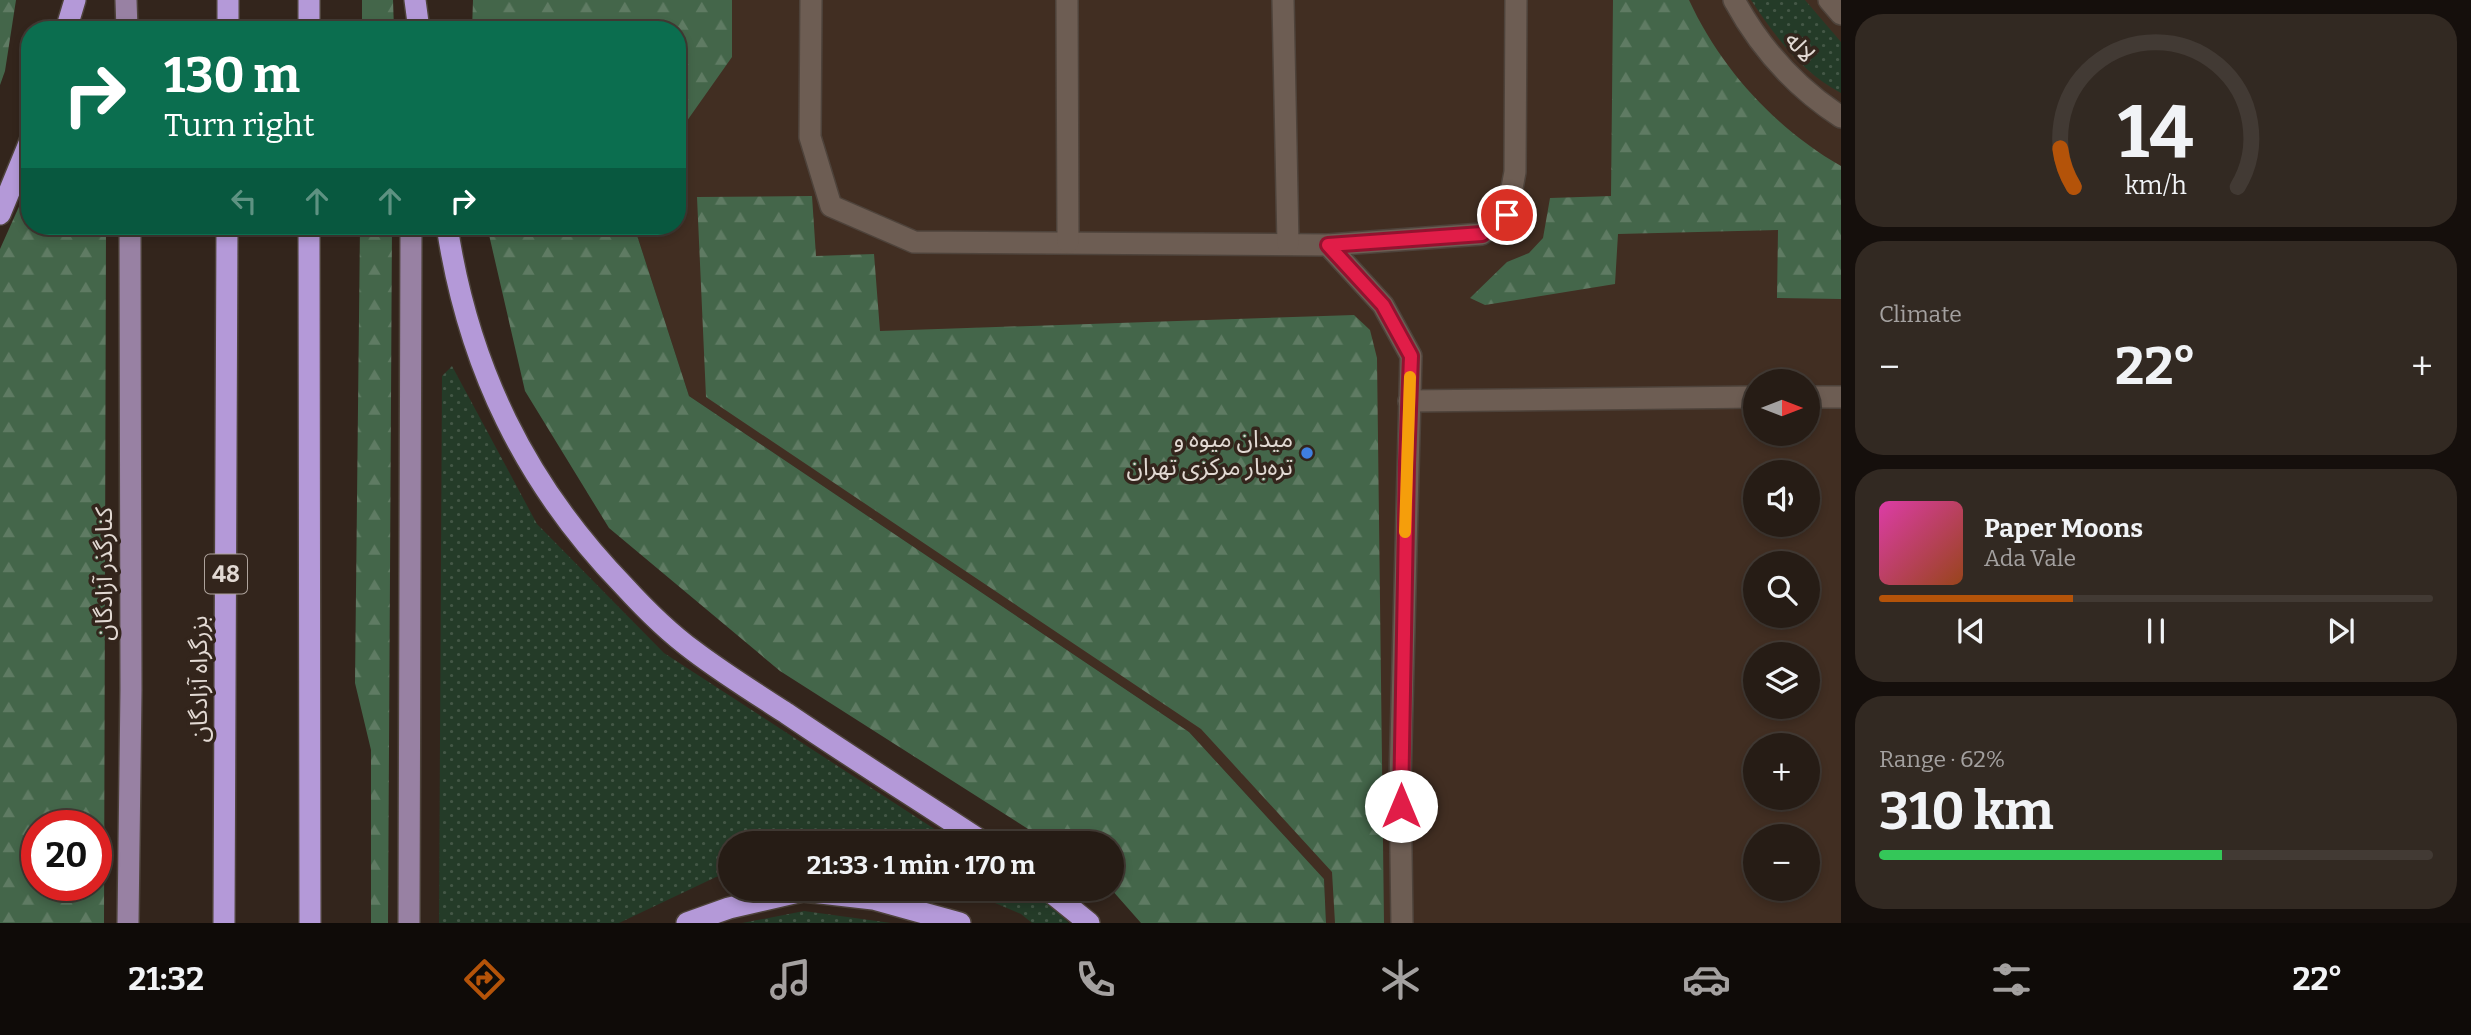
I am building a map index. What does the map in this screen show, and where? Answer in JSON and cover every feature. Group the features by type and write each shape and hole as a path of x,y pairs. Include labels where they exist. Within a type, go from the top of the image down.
{"highway":[{"path":"69,21 75,0"},
{"path":"228,0 228,21"},
{"path":"309,0 309,21"},
{"path":"413,0 417,21"},
{"path":"0,214 21,163"},
{"name":"بزرگراه آزادگان","path":"224,923 227,235"},
{"path":"309,235 310,923"},
{"path":"449,235 474,340 494,398 514,439 542,484 592,554 643,606 692,650 966,831"},
{"path":"687,923 729,908 803,891 873,899 960,923"},
{"path":"1061,901 1088,923"}],"main road":[{"path":"127,0 127,21"},
{"path":"412,21 413,0"},
{"name":"کنارگذر آزادگان","path":"128,923 131,690 130,235"},
{"path":"409,923 411,235"}],"street":[{"path":"811,0 810,137 831,206 914,242 1328,245 1482,234 1507,215 1515,172 1516,0"},
{"path":"1068,0 1068,242"},
{"path":"1283,0 1288,244"},
{"name":"لاله","path":"1734,0 1749,27 1782,69 1817,101 1841,117"},
{"path":"1829,0 1841,14"},
{"path":"1328,245 1383,305 1411,356 1400,782 1402,923"},
{"path":"1409,401 1743,397"},
{"path":"1820,397 1841,397"}],"shaded area":[{"name":"میدان میوه و تره‌بار مرکزی تهران","path":"630,0 1841,0 1841,923 1326,923 1324,879 1189,732 689,396 637,235 686,235 686,21 626,21"}],"green space":[{"path":"0,0 16,0 5,71 0,85"},
{"path":"362,0 393,0 394,21 362,21"},
{"path":"473,0 732,0 732,57 686,122 686,21 472,21"},
{"path":"1613,0 1689,0 1717,50 1752,95 1794,134 1841,166 1841,299 1777,298 1778,230 1618,234 1615,284 1485,305 1470,298 1507,262 1529,253 1543,238 1550,198 1611,196"},
{"path":"1751,0 1805,0 1841,42 1841,93 1802,64 1780,40"},
{"path":"812,196 816,256 874,254 880,331 1354,315 1370,330 1377,358 1384,923 1335,923 1332,872 1201,729 706,397 697,197"},
{"path":"21,202 21,235 106,235 104,810 21,810 21,901 104,901 104,923 0,923 0,249"},
{"path":"360,235 392,235 388,923 371,923 371,750 355,683"},
{"path":"489,235 637,235 689,396 1189,732 1324,879 1326,923 1141,923 1122,901 1124,901 1124,831 1031,831 780,671 609,528 525,391"},
{"path":"452,366 537,524 664,653 938,831 718,831 718,877 619,923 439,923 442,376"},
{"path":"990,901 1044,901 1069,923 1032,923 1021,914"},
{"path":"804,911 891,923 742,923"}],"slow traffic":[{"path":"1405,532 1410,377"}],"place":[{"name":"میدان میوه و تره‌بار مرکزی تهران","path":"1307,453"}],"route":[{"path":"1401,806 1411,356 1383,305 1328,245 1482,234 1507,215"}]}
